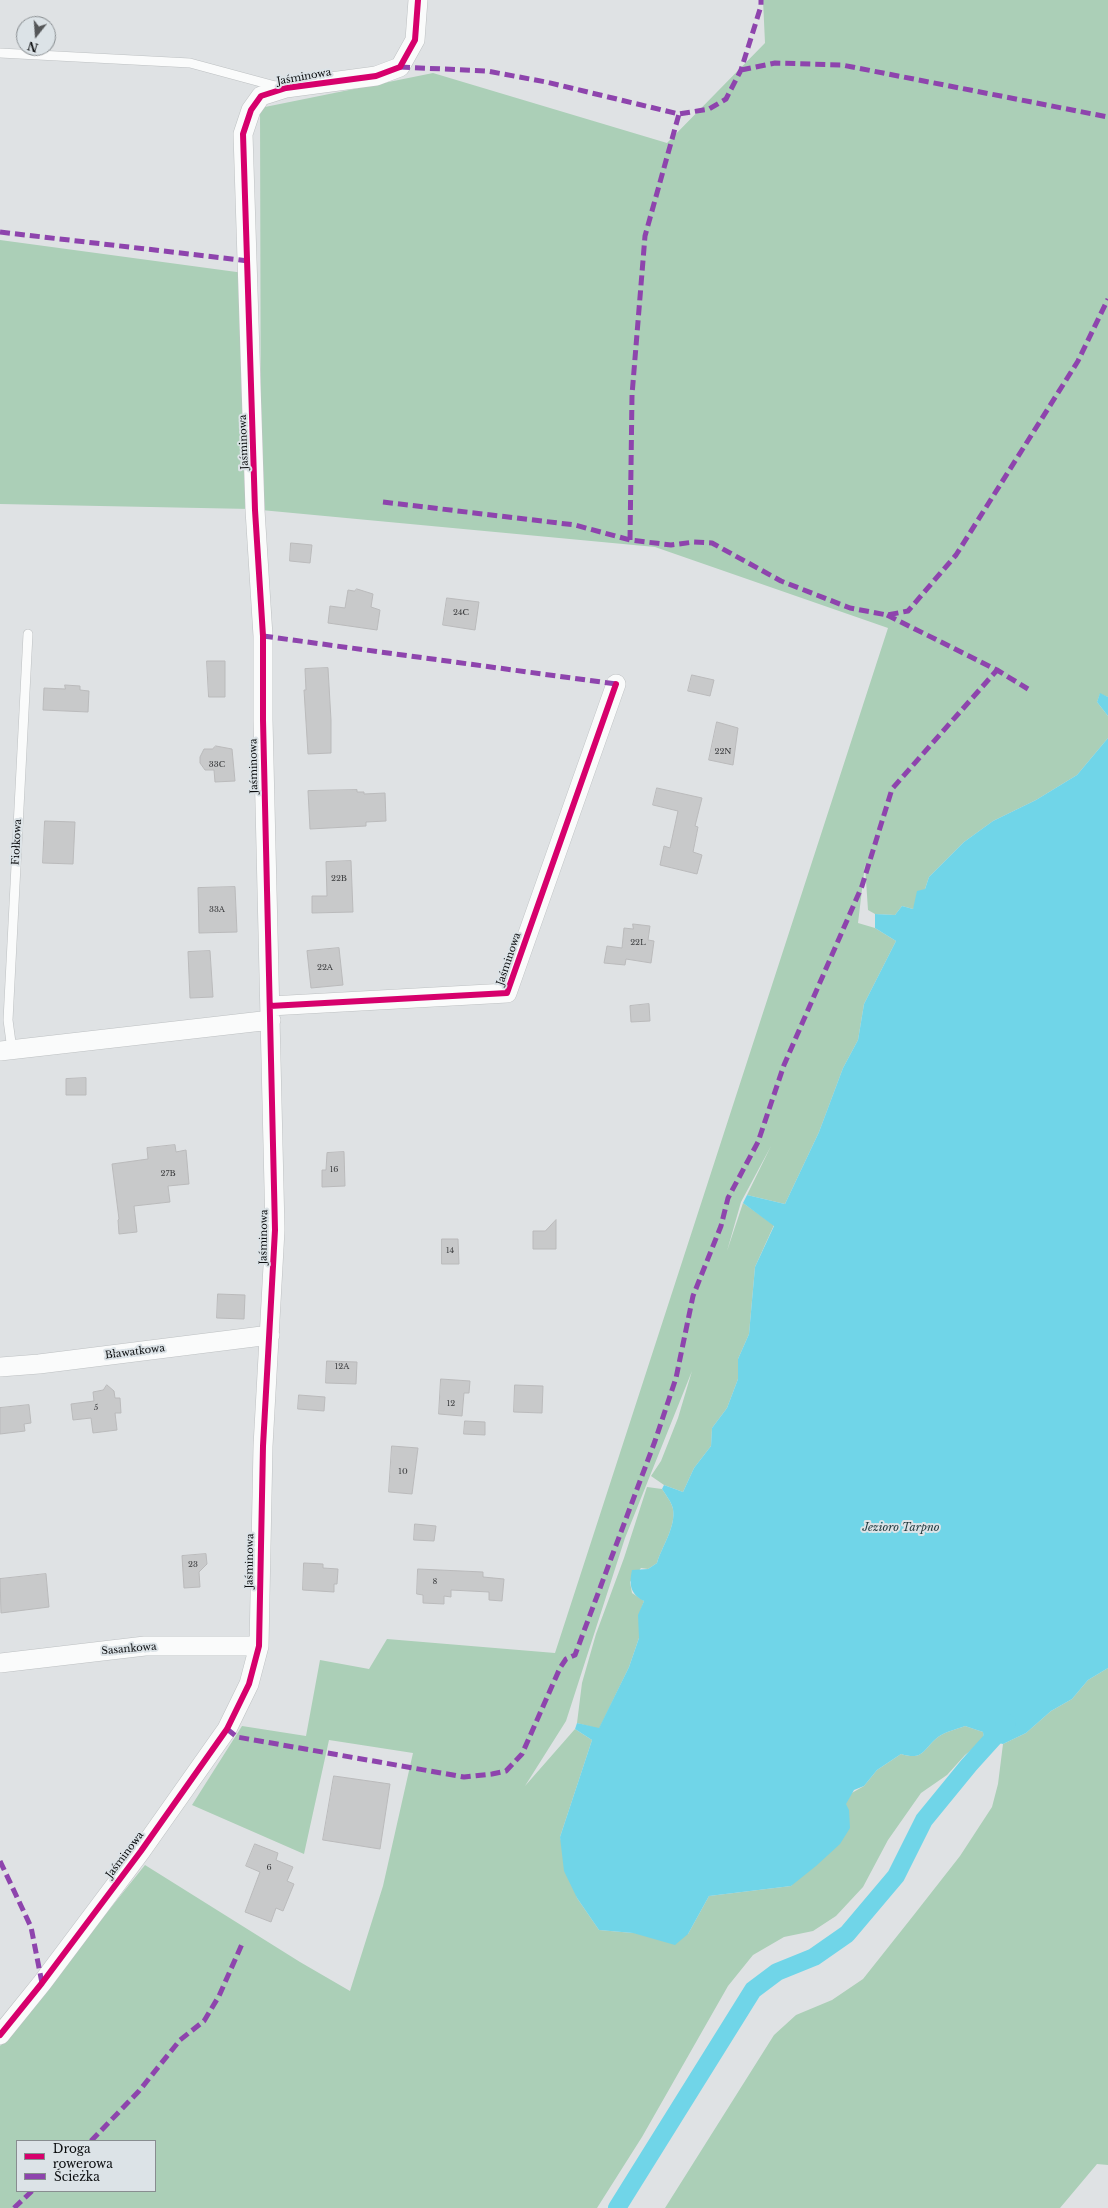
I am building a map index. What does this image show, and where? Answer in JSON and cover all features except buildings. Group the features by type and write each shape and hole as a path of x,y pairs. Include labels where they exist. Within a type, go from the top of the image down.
{"street":[{"name":"Jaśminowa","path":"0,2035 42,1983 141,1851 228,1729 249,1684 259,1646 263,1450 275,1230 263,720 263,636 255,510 243,134 252,110 261,96 286,88 376,76 400,67 415,40 418,0"},
{"name":"Jaśminowa","path":"6,1051 270,1013 507,994 616,684"},
{"name":"Bławatkowa","path":"0,1367 40,1364 270,1336"},
{"name":"Sasankowa","path":"0,1663 146,1646 259,1646"}],"lane":[{"name":"Jaśminowa","path":"0,53 190,63 227,71 286,88"},
{"name":"Fiołkowa","path":"6,1051 28,634"}],"green space":[{"path":"763,0 1108,0 1108,697 1100,694 1097,702 1108,716 1108,738 1077,775 1036,800 993,821 964,842 929,877 925,889 913,909 902,906 895,915 875,914 868,910 865,865 858,923 875,928 896,941 864,1004 858,1040 843,1068 819,1132 785,1204 747,1195 771,1146 741,1202 727,1251 743,1203 774,1225 755,1267 749,1334 738,1359 738,1379 727,1408 712,1428 711,1446 694,1468 683,1492 664,1485 651,1476 661,1461 678,1418 692,1371 625,1538 566,1721 525,1786 575,1729 592,1740 560,1837 577,1898 599,1930 633,1933 688,1934 709,1896 791,1886 850,1794 864,1786 877,1770 901,1754 909,1756 919,1755 941,1735 965,1726 983,1732 984,1740 965,1755 947,1775 921,1793 888,1840 863,1887 836,1916 813,1931 784,1937 753,1955 728,1986 642,2137 597,2208 0,2208 0,2046 145,1865 300,1962 350,1991 383,1886 413,1753 329,1740 304,1854 192,1805 242,1726 306,1736 320,1660 369,1669 387,1639 555,1653 888,628 655,547 261,510 260,108 433,73 667,143 765,43"},
{"path":"0,240 244,273 251,509 0,504"},
{"path":"647,1487 662,1489 669,1499 673,1509 671,1530 657,1563 648,1569 641,1568 630,1582 632,1593 644,1601 639,1615 639,1638 629,1667 599,1729 577,1723 582,1683 596,1634 624,1558"},
{"path":"1108,1668 1108,2165 1097,2164 1060,2208 665,2208 774,2035 796,2015 832,2000 863,1979 960,1856 992,1807 998,1784 1003,1744 1026,1733 1051,1711 1072,1699 1088,1680"}],"water":[{"path":"1100,693 1108,697 1108,716 1097,702"},
{"name":"Jezioro Tarpno","path":"1108,738 1108,1668 1088,1680 1072,1699 1051,1711 1026,1733 1003,1744 984,1740 983,1732 965,1726 941,1735 919,1755 909,1756 901,1754 877,1770 864,1786 854,1790 846,1804 849,1810 850,1828 840,1844 791,1886 709,1896 688,1934 675,1945 633,1933 599,1930 577,1898 564,1871 560,1837 592,1740 575,1729 577,1723 599,1728 629,1667 639,1638 638,1615 644,1601 633,1592 631,1584 632,1570 648,1569 657,1563 671,1530 673,1509 669,1499 662,1489 664,1485 683,1492 694,1468 711,1446 712,1428 727,1408 738,1379 738,1359 749,1334 755,1267 774,1226 743,1203 747,1195 785,1204 819,1132 843,1068 858,1040 864,1004 896,941 875,928 875,914 895,915 902,906 913,909 917,891 925,889 929,877 964,842 993,821 1036,800 1077,775"}],"waterway":[{"path":"617,2208 753,1990 777,1972 814,1957 847,1934 896,1876 924,1820 969,1765 1007,1723"}],"marked path":[{"path":"400,67 487,71 546,82 679,114 709,109 726,99 741,70 761,6 761,0"},
{"path":"741,70 775,63 842,65 1108,117"},
{"path":"630,540 632,395 645,236 679,114"},
{"path":"0,232 249,261"},
{"path":"383,502 575,525 630,540 671,545 694,542 712,543 781,581 850,608 887,615 908,611 956,555 1078,361 1108,299"},
{"path":"887,615 997,670 1028,689"},
{"path":"263,636 616,684"},
{"path":"227,1729 237,1737 464,1777 506,1771 522,1754 560,1668 566,1659 575,1655 655,1441 676,1378 693,1296 721,1226 728,1198 758,1142 784,1065 862,886 892,789 997,670"},
{"path":"0,1861 31,1927 42,1983"},
{"path":"92,2140 139,2091 180,2040 204,2021 219,1996 242,1944"},
{"path":"14,2208 31,2192"}],"cycle path":[{"path":"0,2035 42,1983 141,1851 227,1729 249,1684 259,1646 263,1446 275,1230 263,720 263,636 255,510 243,134 251,110 261,96 286,88 376,76 400,67 415,40 418,0"},
{"path":"270,1006 507,993 616,684"}]}
